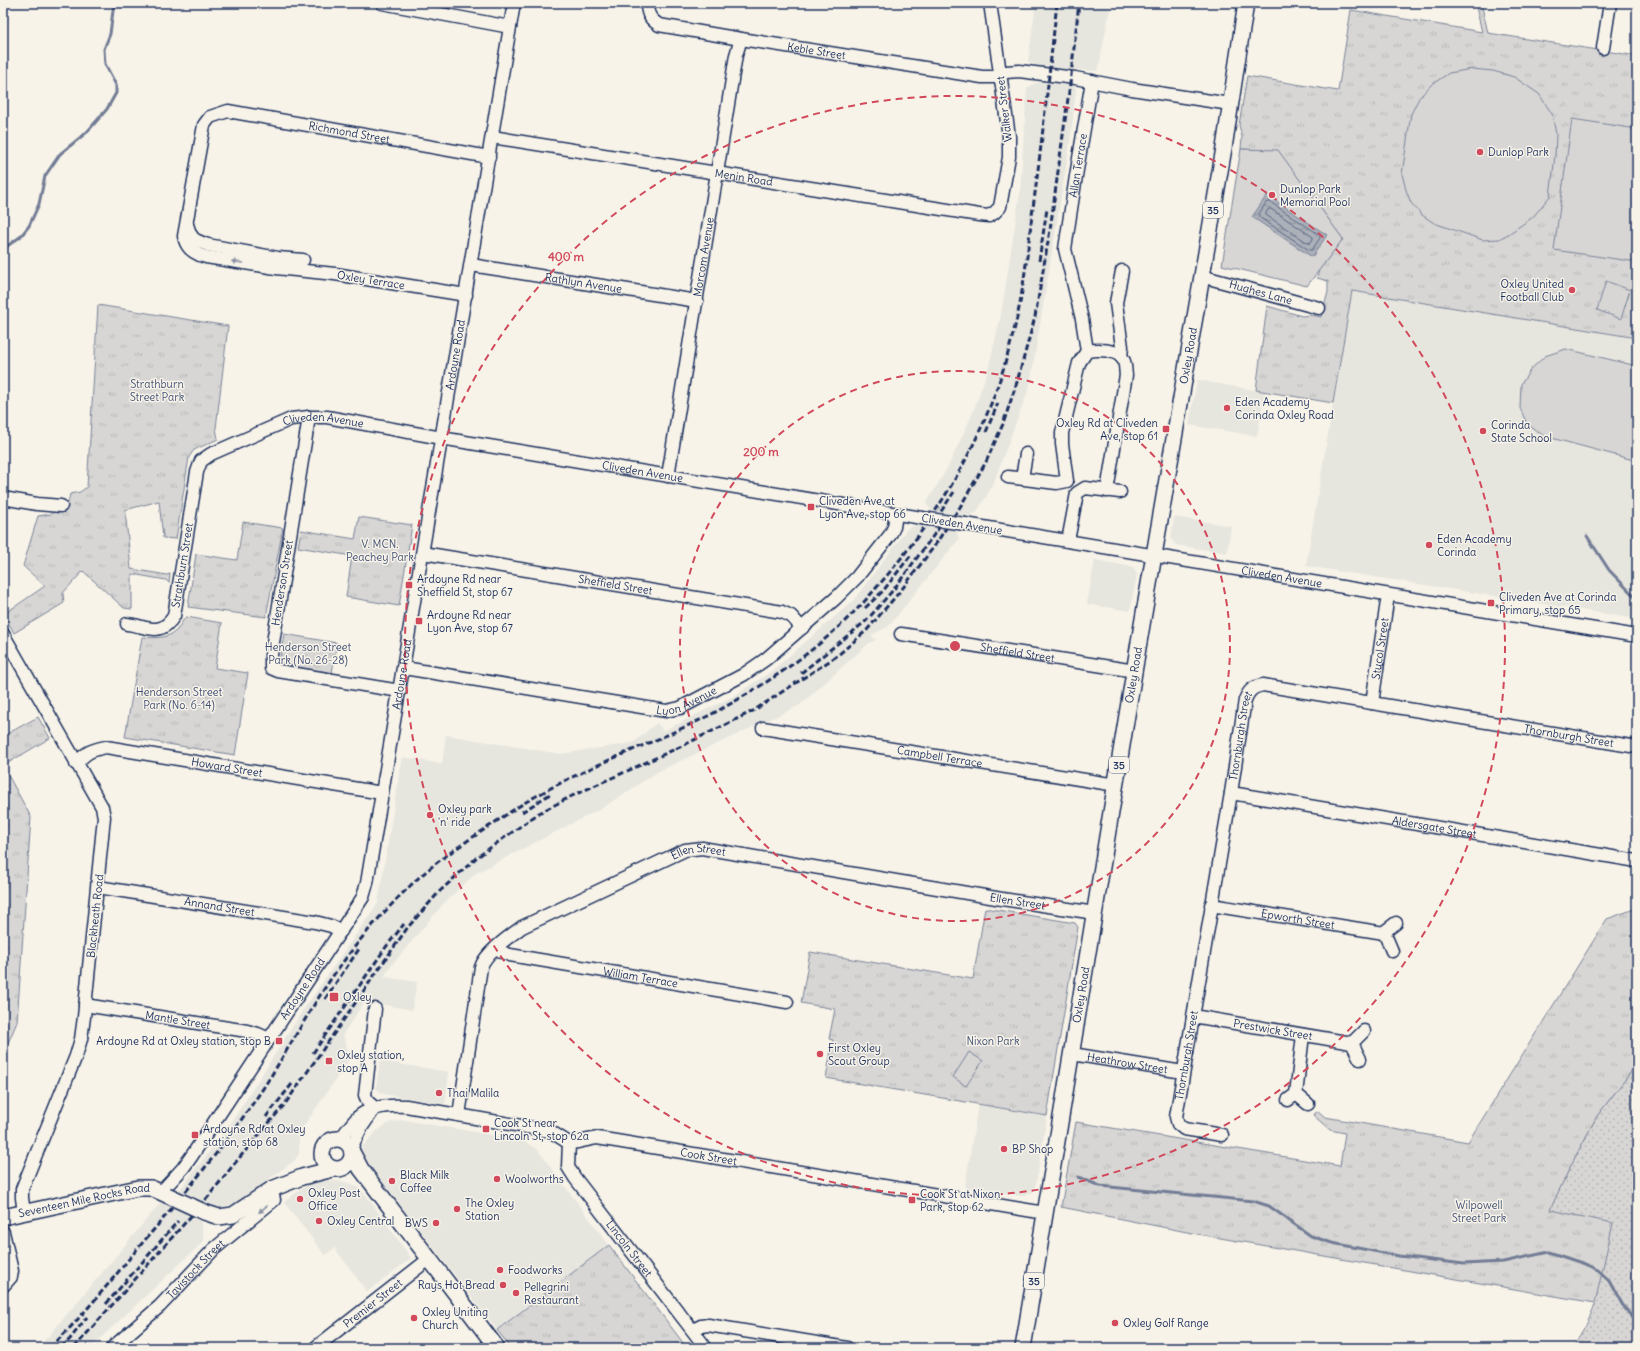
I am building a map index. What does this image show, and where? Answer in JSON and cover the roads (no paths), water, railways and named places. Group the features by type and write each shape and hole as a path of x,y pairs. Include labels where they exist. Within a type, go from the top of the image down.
{"main road":[{"name":"Oxley Road","path":"1023,1348 1246,3"},
{"path":"387,1204 360,1179 324,1163 321,1153 325,1144 329,1140 348,1146 361,1169 497,1348"},
{"path":"335,1169 343,1168 350,1162 348,1146"},
{"name":"Seventeen Mile Rocks Road","path":"272,1189 279,1180 290,1172 311,1162 321,1153"},
{"name":"Seventeen Mile Rocks Road","path":"3,1217 138,1188 151,1188 204,1212 219,1217 233,1215 272,1189 302,1177 335,1169"}],"street":[{"path":"382,3 510,27"},
{"name":"Ardoyne Road","path":"164,1194 191,1157 341,931 363,897 368,883 514,3"},
{"name":"Keble Street","path":"646,3 647,14 651,20 659,25 982,76 995,76 1000,74"},
{"name":"Walker Street","path":"990,3 1009,136 1008,157 1000,206 994,213"},
{"path":"1603,48 1610,3"},
{"name":"Morcom Avenue","path":"668,476 736,56 741,39"},
{"path":"1000,74 1019,71 1092,81 1230,104"},
{"name":"Allan Terrace","path":"1087,350 1082,319 1065,249 1092,81"},
{"name":"Richmond Street","path":"210,117 228,110 489,156"},
{"name":"Oxley Terrace","path":"210,117 204,125 184,236 185,244 189,249 199,255 277,263 466,295"},
{"name":"Menin Road","path":"492,137 979,215 990,216 994,213"},
{"name":"Oxley Terrace","path":"277,263 303,260"},
{"name":"Rathlyn Avenue","path":"471,265 697,302"},
{"path":"1121,357 1122,347 1116,303 1122,270"},
{"name":"Hughes Lane","path":"1201,276 1319,308"},
{"path":"1077,493 1068,481 1062,444 1062,433 1079,363 1087,350 1114,353 1121,357 1124,361 1125,381 1107,491"},
{"name":"Cliveden Avenue","path":"200,461 211,454 291,419 309,416 327,417 668,476 1154,555 1637,636"},
{"name":"Henderson Street","path":"309,416 270,664 272,668 278,671 400,691"},
{"path":"1022,478 1026,454"},
{"name":"Strathburn Street","path":"126,624 137,625 149,630 157,629 165,627 174,616 200,461"},
{"path":"1008,477 1057,483 1068,481"},
{"path":"1068,541 1077,493 1085,488 1120,492"},
{"path":"3,498 37,504 61,506"},
{"name":"Lyon Avenue","path":"404,668 666,711 680,708 743,675 802,628 858,577 890,535 894,527 896,514"},
{"name":"Sheffield Street","path":"423,553 782,612 791,616 802,628"},
{"name":"Stucol Street","path":"1372,703 1388,595"},
{"name":"Blackheath Road","path":"3,634 76,764 102,806 104,817 86,1005 81,1039 76,1056 22,1189 24,1212"},
{"name":"Sheffield Street","path":"900,634 1135,671"},
{"name":"Thornburgh Street","path":"1222,1135 1184,1130 1178,1124 1176,1116 1231,793 1245,700 1248,692 1255,687 1263,685 1637,747"},
{"name":"Campbell Terrace","path":"763,728 1116,785"},
{"name":"Howard Street","path":"76,764 85,754 94,749 106,747 382,793"},
{"name":"Aldersgate Street","path":"1231,793 1637,861"},
{"name":"Ellen Street","path":"459,1115 483,960 522,927 684,850 702,848 1002,899 1095,913"},
{"name":"Annand Street","path":"98,887 315,922 331,926 341,931"},
{"name":"Epworth Street","path":"1211,905 1384,933"},
{"path":"1392,951 1384,933 1396,923"},
{"name":"William Terrace","path":"497,947 502,952 510,955 787,1002"},
{"name":"Mantle Street","path":"86,1005 259,1034 269,1039"},
{"path":"375,1009 365,1095 368,1102 375,1108"},
{"name":"Prestwick Street","path":"1193,1016 1352,1043"},
{"path":"1360,1059 1352,1043 1364,1032"},
{"path":"1303,1035 1292,1097 1308,1104"},
{"name":"Heathrow Street","path":"1072,1054 1183,1072"},
{"path":"348,1146 358,1117 375,1108 395,1105 550,1131 569,1143"},
{"name":"Cook Street","path":"569,1143 597,1138 1045,1213"},
{"name":"Lincoln Street","path":"569,1143 568,1166 575,1178 706,1348"},
{"name":"Tavistock Street","path":"112,1348 160,1306 214,1249 274,1200 272,1189"},
{"path":"3,1232 12,1271 10,1277 3,1286"},
{"name":"Premier Street","path":"319,1347 429,1259"},
{"path":"692,1330 701,1326 708,1326 847,1348"}],"water":[{"path":"1267,195 1327,235 1312,257 1252,217"}],"waterway":[{"path":"3,249 20,237 29,226 39,204 45,176 60,154 87,132 107,109 116,93 116,85 105,64 104,49 110,34 114,3"},
{"path":"1587,536 1609,570 1637,599"},
{"path":"1078,1177 1100,1186 1253,1201 1269,1206 1311,1236 1332,1243 1399,1256 1464,1264 1503,1262 1549,1252 1598,1270 1609,1280 1622,1304 1637,1324"}],"railway":[{"path":"50,1348 96,1299 204,1169 235,1129 264,1087 316,1001 343,961 380,917 417,879 457,848 531,799 603,763 710,715 729,705 786,669 822,642 858,608 906,552 945,495 977,436 991,404 1012,338 1022,292 1057,3"},
{"path":"74,1348 208,1197 285,1104 408,927 440,891 476,858 539,813 753,711 837,656 867,630 902,589 933,548 960,507 986,462 1003,424 1017,382 1035,317 1050,230 1070,84 1079,3"},
{"path":"1039,261 1047,209"},
{"path":"986,432 998,403"},
{"path":"936,519 954,492"},
{"path":"801,673 866,621 894,589 944,521"},
{"path":"865,608 883,591 911,555"},
{"path":"522,812 550,794"},
{"path":"313,1053 386,947 404,924"},
{"path":"325,999 359,949"},
{"path":"266,1117 292,1084"},
{"path":"106,1304 178,1221"},
{"path":"61,1348 87,1317"}],"place":[{"name":"Dunlop Park","path":"1480,152"},
{"name":"Dunlop Park Memorial Pool","path":"1272,195"},
{"name":"Oxley United Football Club","path":"1572,290"},
{"name":"Eden Academy Corinda Oxley Road","path":"1227,408"},
{"name":"Oxley Rd at Cliveden Ave, stop 61","path":"1166,429"},
{"name":"Corinda State School","path":"1483,431"},
{"name":"Cliveden Ave at Lyon Ave, stop 66","path":"811,507"},
{"name":"Eden Academy Corinda","path":"1429,545"},
{"name":"Ardoyne Rd near Sheffield St, stop 67","path":"409,585"},
{"name":"Cliveden Ave at Corinda Primary, stop 65","path":"1491,603"},
{"name":"Ardoyne Rd near Lyon Ave, stop 67","path":"419,621"},
{"name":"Oxley park 'n' ride","path":"430,815"},
{"name":"Oxley","path":"334,997"},
{"name":"Ardoyne Rd at Oxley station, stop B","path":"279,1041"},
{"name":"First Oxley Scout Group","path":"820,1054"},
{"name":"Oxley station, stop A","path":"329,1061"},
{"name":"Thai Malila","path":"439,1093"},
{"name":"Cook St near Lincoln St, stop 62a","path":"486,1129"},
{"name":"Ardoyne Rd at Oxley station, stop 68","path":"195,1135"},
{"name":"BP Shop","path":"1004,1149"},
{"name":"Woolworths","path":"497,1179"},
{"name":"Black Milk Coffee","path":"392,1181"},
{"name":"Oxley Post Office","path":"300,1199"},
{"name":"Cook St at Nixon Park, stop 62","path":"912,1200"},
{"name":"The Oxley Station","path":"457,1209"},
{"name":"Oxley Central","path":"319,1221"},
{"name":"BWS","path":"436,1223"},
{"name":"Foodworks","path":"500,1270"},
{"name":"Rays Hot Bread","path":"503,1285"},
{"name":"Pellegrini Restaurant","path":"516,1293"},
{"name":"Oxley Uniting Church","path":"414,1318"},
{"name":"Oxley Golf Range","path":"1115,1323"}],"park label":[{"name":"Strathburn Street Park","path":"157,390"},
{"name":"V. MCN. Peachey Park","path":"380,550"},
{"name":"Henderson Street Park (No. 26-28)","path":"308,653"},
{"name":"Henderson Street Park (No. 6-14)","path":"179,698"},
{"name":"Nixon Park","path":"993,1041"},
{"name":"Wilpowell Street Park","path":"1479,1211"}]}
